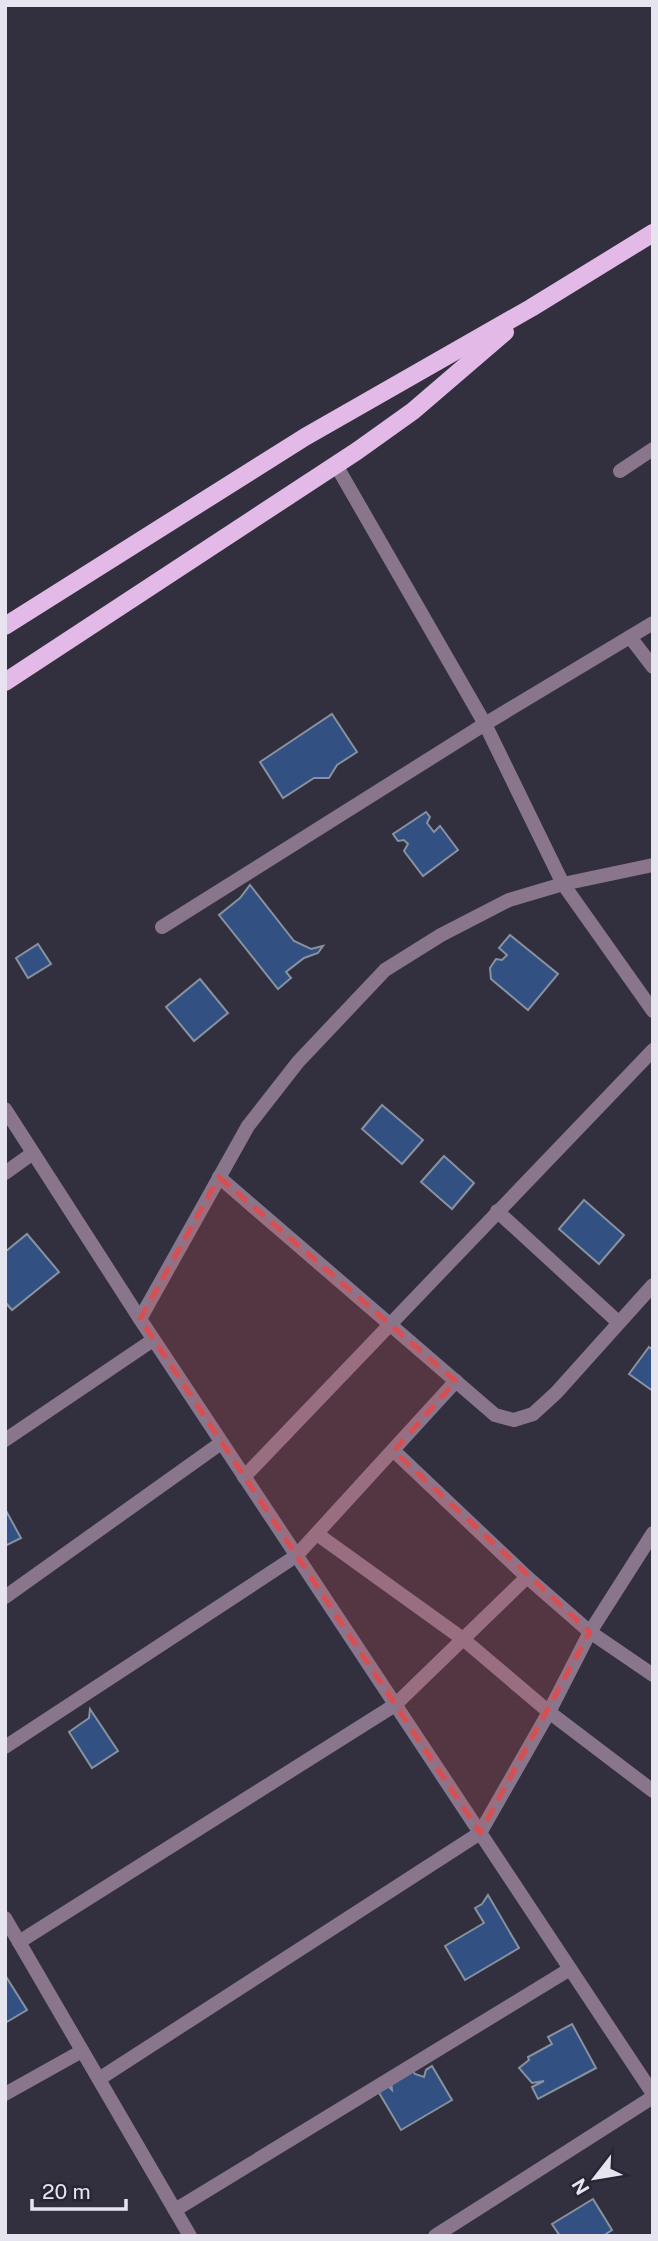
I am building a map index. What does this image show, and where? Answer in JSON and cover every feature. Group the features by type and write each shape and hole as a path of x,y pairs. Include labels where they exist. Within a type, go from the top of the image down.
{"main road":[{"path":"5,626 304,437 531,308 653,233"},
{"path":"5,682 336,465 413,411 531,308"}],"street":[{"path":"620,471 653,449"},
{"path":"336,465 485,724 563,884 653,1011"},
{"path":"162,927 485,724 653,623"},
{"path":"630,637 653,667"},
{"path":"139,1320 248,1126 298,1062 384,970 441,935 509,900 563,884 653,865"},
{"path":"244,1477 653,1050"},
{"path":"5,1109 139,1320 653,2096 435,2236"},
{"path":"5,1172 33,1153"},
{"path":"219,1177 495,1415 514,1420 533,1414 556,1393 653,1285"},
{"path":"497,1211 618,1322"},
{"path":"5,1440 153,1340"},
{"path":"5,1746 296,1556 456,1381"},
{"path":"5,1597 221,1443"},
{"path":"394,1451 527,1577 590,1632 653,1675"},
{"path":"317,1534 463,1639 549,1712 653,1791"},
{"path":"99,2079 480,1833 549,1712 590,1632 653,1534"},
{"path":"19,1942 395,1705 527,1577"},
{"path":"5,1918 190,2236"},
{"path":"175,2210 570,1969"},
{"path":"5,2094 82,2051"}],"highlighted area":[{"path":"219,1177 456,1381 394,1451 590,1632 480,1833 140,1319"}],"building":[{"path":"332,714 357,752 337,765 329,778 314,778 283,798 260,762"},
{"path":"426,812 430,817 427,823 434,832 440,826 458,850 423,876 404,851 408,844 404,840 398,841 393,834"},
{"path":"250,885 294,941 311,949 323,946 318,953 304,958 286,972 291,978 278,989 219,915 240,898"},
{"path":"510,935 558,974 528,1010 491,979 490,968 496,959 502,960 507,955 499,948"},
{"path":"38,944 51,964 28,978 16,958"},
{"path":"200,979 228,1013 194,1041 166,1007"},
{"path":"382,1105 423,1140 402,1164 362,1129"},
{"path":"444,1156 474,1183 452,1209 421,1182"},
{"path":"584,1200 624,1235 599,1264 559,1229"},
{"path":"27,1234 59,1272 12,1310 5,1302 5,1252"},
{"path":"649,1347 653,1350 653,1391 629,1374"},
{"path":"5,1509 21,1538 5,1546"},
{"path":"90,1709 118,1751 92,1768 69,1732 89,1718"},
{"path":"488,1895 519,1948 465,1980 445,1946 484,1923 475,1908 482,1904"},
{"path":"5,1975 27,2010 5,2023"},
{"path":"572,2024 596,2068 538,2099 532,2087 544,2081 532,2083 519,2068 529,2060 528,2057 552,2044 548,2037"},
{"path":"432,2066 452,2100 401,2130 378,2091 387,2085 392,2090 391,2082 411,2069 415,2074 424,2077 426,2070"},
{"path":"593,2199 612,2230 603,2236 560,2236 552,2224"}]}
